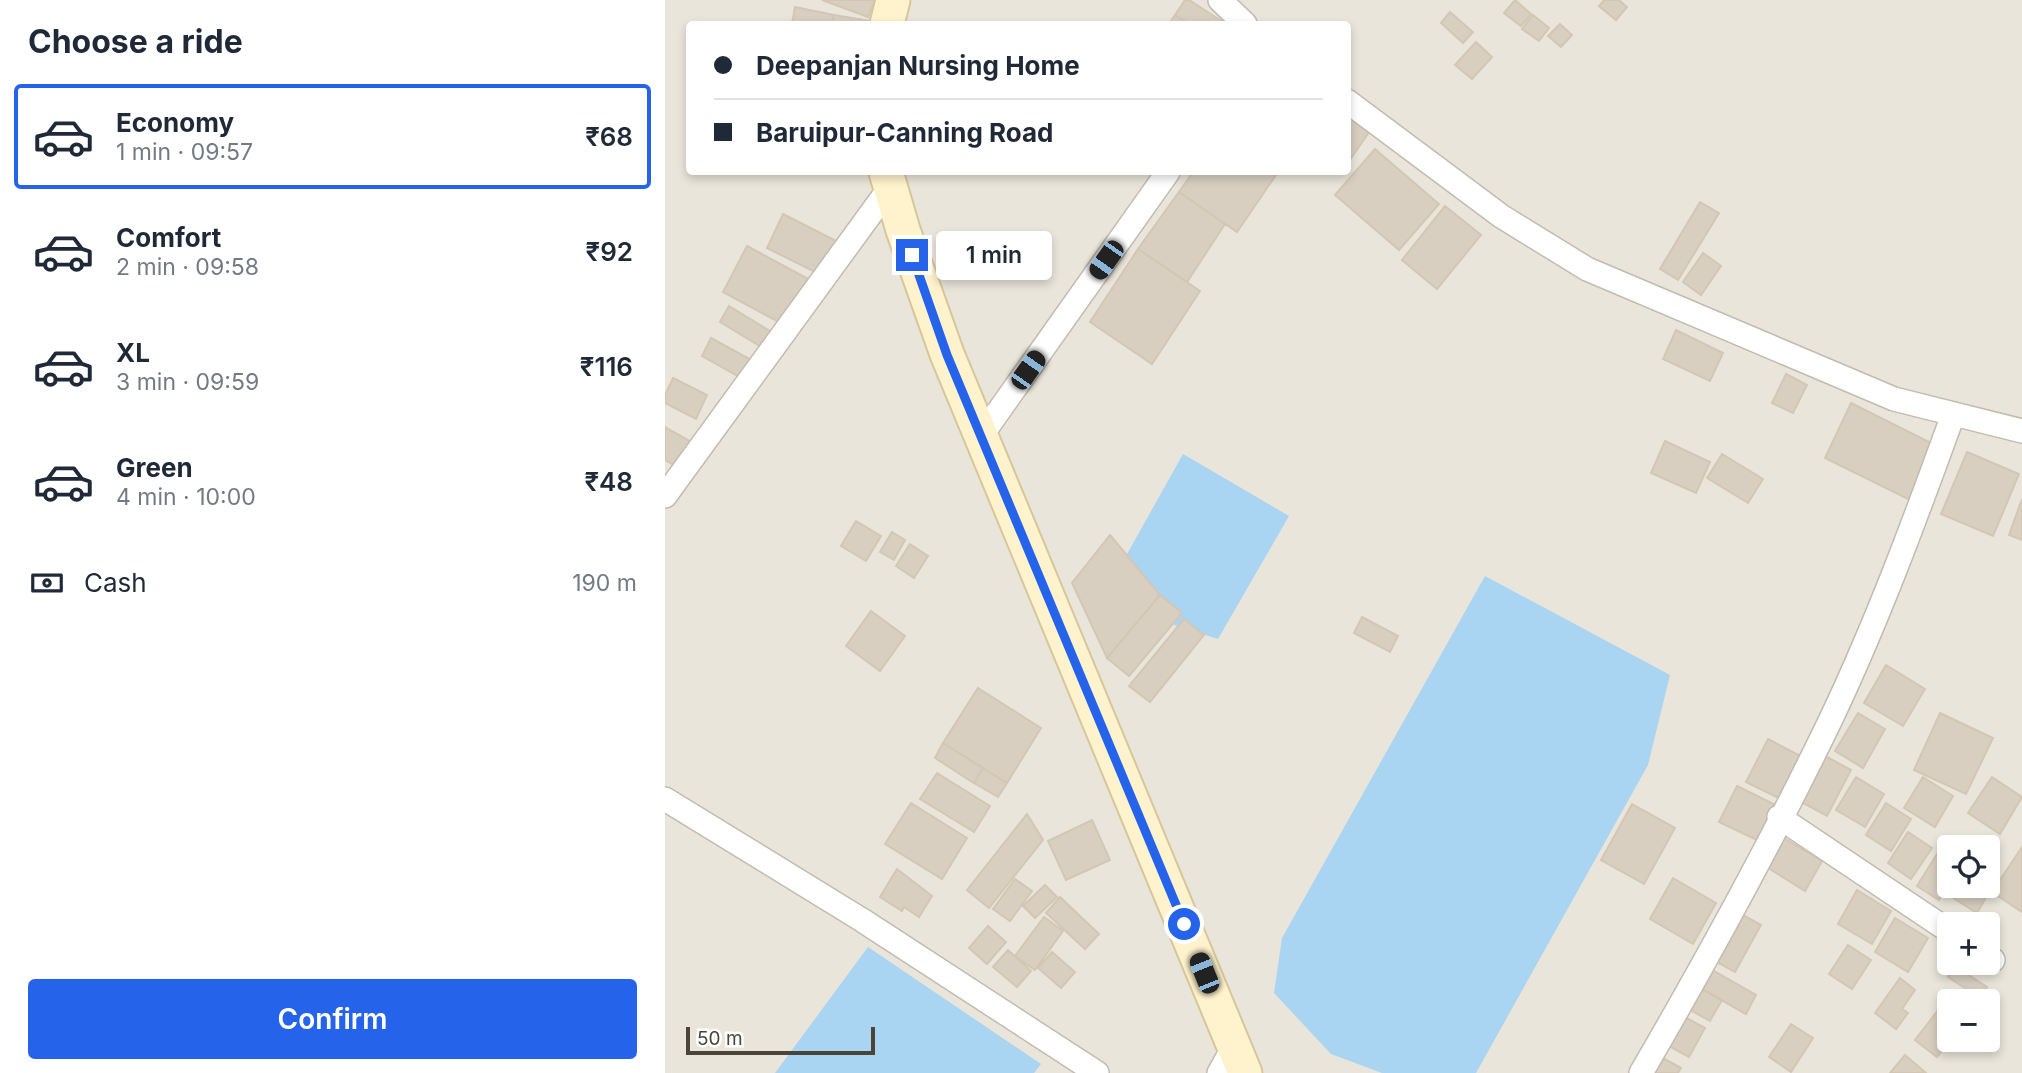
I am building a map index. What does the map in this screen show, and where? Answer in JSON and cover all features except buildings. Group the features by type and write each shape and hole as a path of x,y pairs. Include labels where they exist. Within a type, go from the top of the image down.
{"main road":[{"path":"888,21 893,0"},
{"path":"889,179 943,342 1233,1064"}],"street":[{"path":"1220,0 1242,21"},
{"path":"1351,104 1501,216 1587,269 1894,399 2022,431"},
{"path":"981,436 1166,175"},
{"path":"665,496 889,179"},
{"path":"1641,1073 1693,984 1831,718 1909,534 1954,415"},
{"path":"665,799 862,920 1097,1073"},
{"path":"1779,817 1937,923"}],"shaded area":[{"path":"665,0 2022,0 2022,1073 665,1073"}],"water":[{"path":"1183,454 1289,516 1218,639 1146,616 1117,572"},
{"path":"1485,576 1670,675 1648,765 1476,1073 1382,1073 1331,1054 1274,993 1282,938"},
{"path":"868,947 1041,1064 1034,1073 775,1073"}],"route":[{"path":"912,255 947,355 1184,924"}]}
